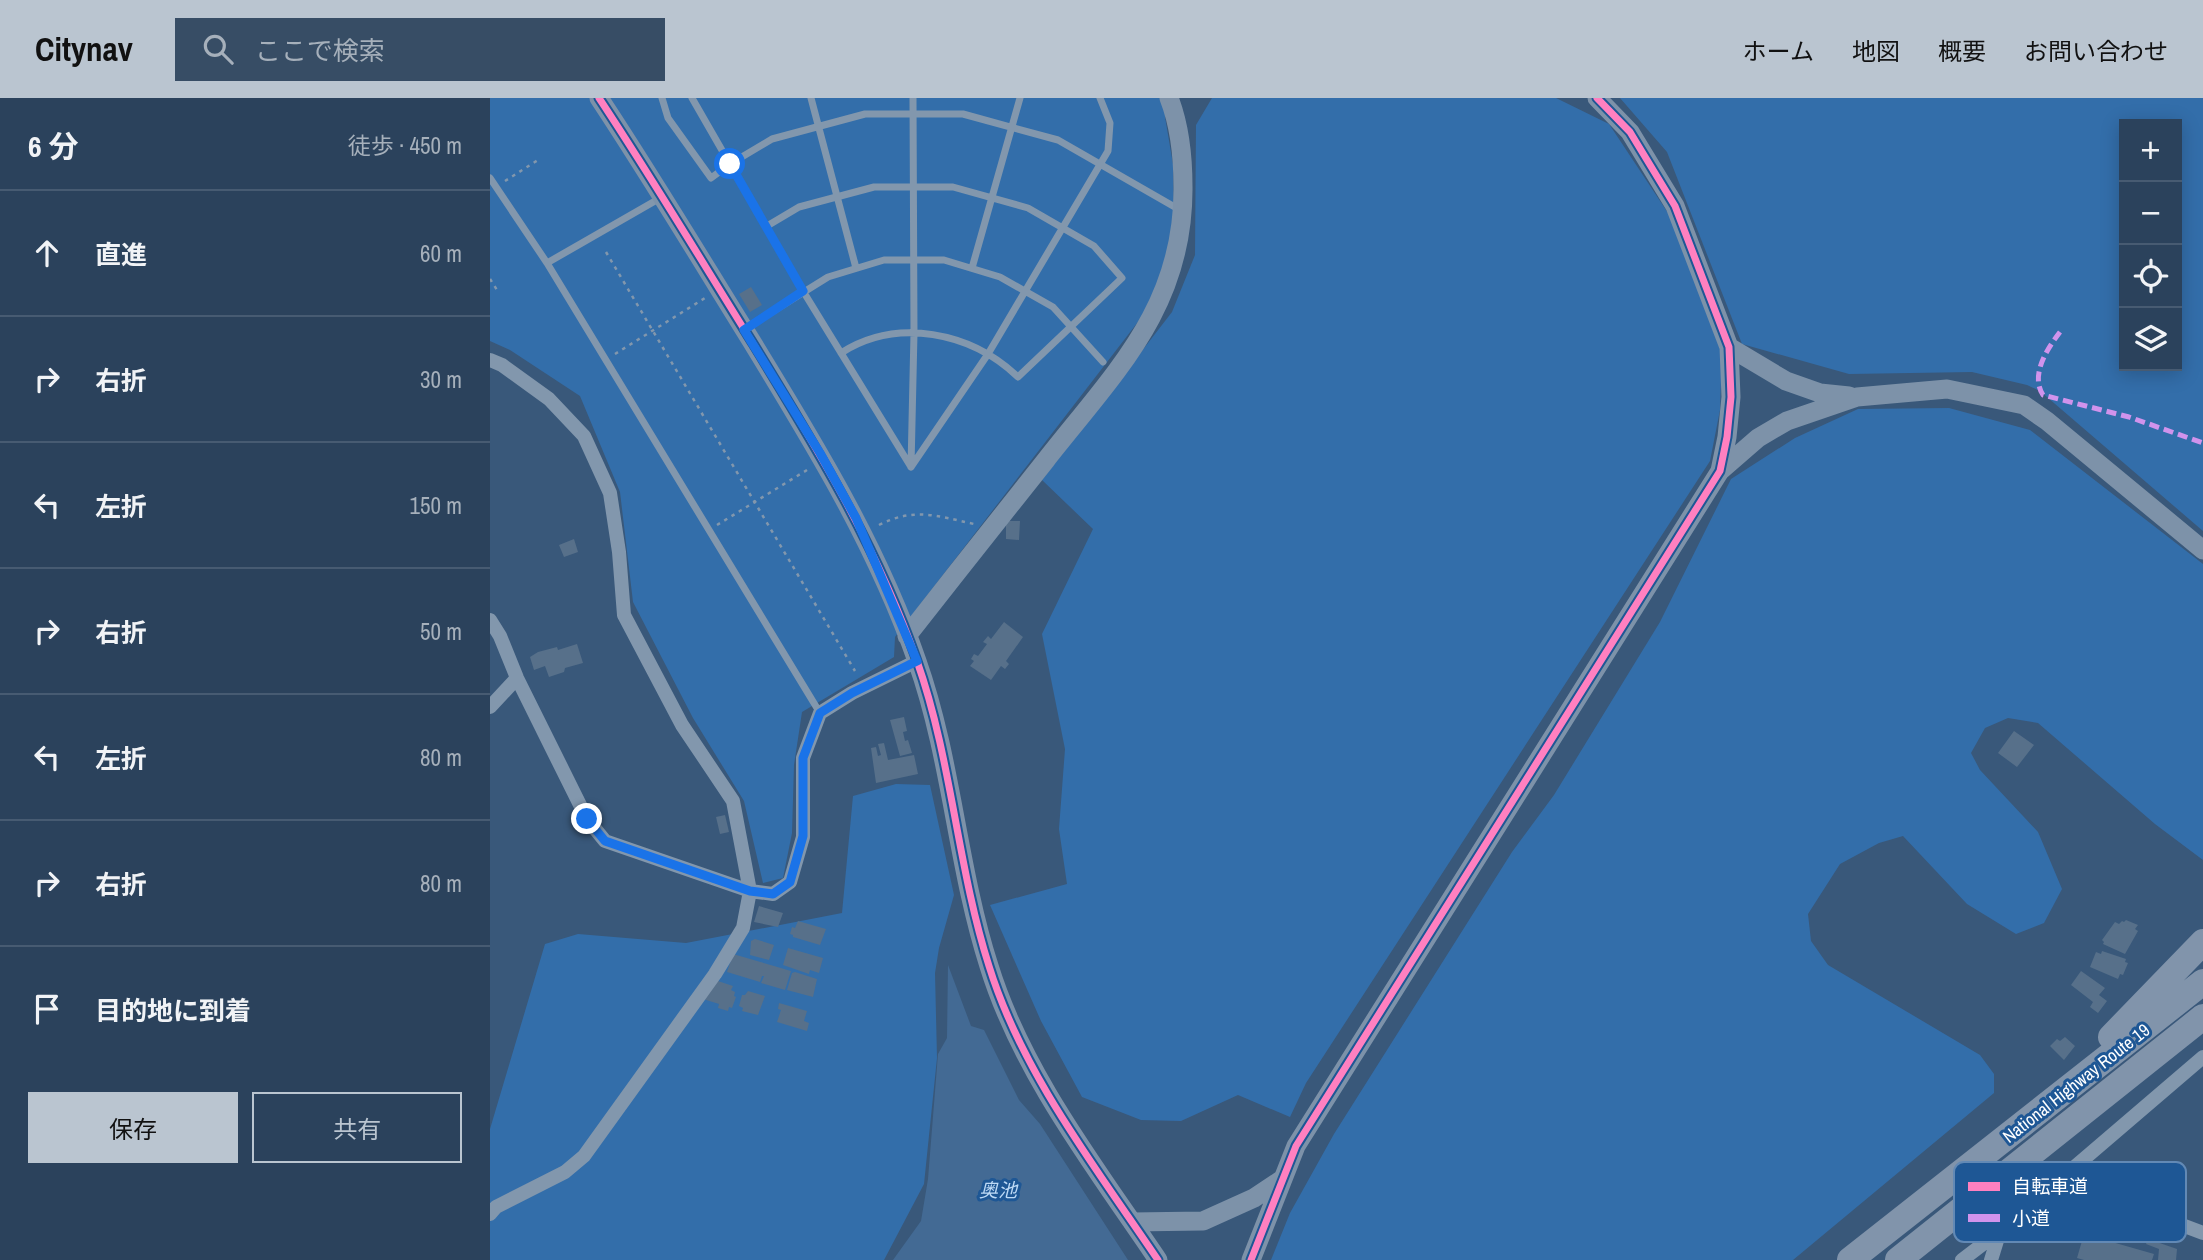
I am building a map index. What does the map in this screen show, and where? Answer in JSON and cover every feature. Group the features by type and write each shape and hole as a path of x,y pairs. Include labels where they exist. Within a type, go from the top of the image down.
{"highway":[{"path":"2079,1081 2094,1053 2203,942"},
{"name":"National Highway Route 19","path":"1975,1162 2203,982"},
{"name":"National Highway Route 19","path":"2021,1162 2203,1017"},
{"name":"National Highway Route 19","path":"1850,1260 1954,1179"},
{"name":"National Highway Route 19","path":"1898,1260 1954,1215"}],"street":[{"path":"599,98 820,453 856,518 917,661 939,738 972,899 989,966 1011,1024 1038,1079 1157,1260"},
{"path":"907,636 1146,331 1175,262 1183,212 1183,170 1176,117 1170,98"},
{"path":"1176,117 1185,98"},
{"path":"1597,98 1630,132 1675,206 1729,347 1731,397 1720,471"},
{"path":"1729,347 1786,382 1820,393 1857,397 1947,389 2024,405 2203,550"},
{"path":"490,360 502,365 549,398 584,436 610,493 619,552 624,615 681,724 733,801 750,891 743,928 715,974 584,1156 565,1172 495,1207 490,1214"},
{"path":"1251,1260 1296,1146 1720,471 1758,438 1787,421 1857,397"},
{"path":"490,620 587,819 605,841 750,891 773,894 790,882 803,836 803,758 820,713 852,693 917,661"},
{"path":"490,707 517,678"},
{"path":"2080,1162 2203,1057"},
{"path":"1132,1222 1203,1221 1254,1198 1281,1180"},
{"path":"2186,1227 2203,1233"},
{"path":"1962,1260 1986,1242"},
{"path":"1992,1260 1997,1242"}],"lane":[{"path":"662,98 668,118 711,178 772,139 865,114 963,114 1058,140 1183,212"},
{"path":"811,98 856,268"},
{"path":"911,467 914,98"},
{"path":"972,268 1020,98"},
{"path":"911,467 988,354 1108,151 1110,124 1100,98"},
{"path":"694,99 803,291 911,467"},
{"path":"490,178 547,262 820,713"},
{"path":"767,226 799,207 874,187 953,187 1028,208 1094,246 1122,278 1018,377 1005,364 972,344 936,334 895,334 855,344 841,353"},
{"path":"547,262 662,196"},
{"path":"744,330 828,277 884,260 944,260 1000,277 1053,307 1103,362"}],"path":[{"path":"496,187 537,160"},
{"path":"606,252 855,671"},
{"path":"490,279 497,290"},
{"path":"606,359 708,297"},
{"path":"709,529 813,466"},
{"path":"873,528 898,515 931,514 978,525"}],"shaded area":[{"path":"490,98 1173,98 1165,117 1173,164 1174,218 1157,287 1141,318 895,637 894,657 802,712 794,765 792,833 783,878 763,883 744,801 693,718 633,602 620,492 580,396 510,350 490,341"},
{"path":"1212,98 1556,98 1609,124 1670,216 1722,354 1720,410 1710,461 1306,1083 1290,1117 1238,1095 1181,1121 1141,1120 1082,1097 1041,1021 990,905 1067,884 1059,829 1065,749 1042,634 1093,529 1042,480 1172,312 1195,255 1196,125"},
{"path":"1620,98 2203,98 2203,531 2040,391 2027,385 1972,372 1849,374 1742,344 1667,152"},
{"path":"1949,408 2030,430 2203,564 2203,860 2155,824 2038,723 2008,718 1985,728 1971,753 1980,770 2038,832 2062,889 2044,923 2016,934 1967,904 1903,836 1879,843 1840,864 1808,914 1811,941 1828,965 1980,1055 1994,1074 1994,1093 1793,1260 1271,1260 1290,1213 1334,1134 1512,852 1554,795 1660,622 1731,479 1795,438 1858,409"},
{"path":"896,784 930,785 954,895 935,973 937,1058 924,1184 884,1260 490,1260 490,1129 545,944 578,934 686,943 842,913 853,796"}],"water":[{"name":"奥池","path":"948,965 971,1026 984,1030 1019,1100 1040,1124 1128,1260 893,1260 921,1221 928,1179 938,1054 947,1038"}],"building":[{"path":"751,287 762,305 750,312 739,294"},
{"path":"1006,521 1020,521 1019,540 1006,539"},
{"path":"574,539 578,552 564,557 559,545"},
{"path":"1004,622 1023,637 1006,661 1009,664 1005,669 1001,666 991,680 970,666 974,661 971,659 974,654 978,656 987,644 983,642 988,636 991,639"},
{"path":"577,644 583,663 565,668 564,672 549,677 545,666 534,670 530,657 538,652"},
{"path":"904,717 907,731 903,732 905,741 908,740 912,753 900,756 890,720"},
{"path":"2014,731 2034,745 2017,767 1998,753"},
{"path":"884,743 888,760 914,755 918,774 876,783 871,748 876,747 878,756 881,755 878,744"},
{"path":"725,815 729,832 720,834 716,817"},
{"path":"759,906 783,913 778,927 754,922"},
{"path":"2126,920 2138,925 2135,929 2138,931 2125,954 2103,944 2102,940 2115,922 2119,924"},
{"path":"798,921 826,929 820,945 790,934"},
{"path":"755,939 774,945 769,960 750,955 751,941"},
{"path":"788,948 823,958 819,973 810,970 809,974 783,965"},
{"path":"2102,951 2126,959 2125,962 2128,963 2123,975 2120,974 2118,979 2090,967 2096,952 2101,954"},
{"path":"733,954 791,971 785,990 761,983 764,976 760,982 727,972"},
{"path":"2081,971 2105,988 2099,995 2107,1001 2098,1013 2090,1007 2093,1002 2071,985"},
{"path":"792,973 817,979 813,997 787,990"},
{"path":"718,981 733,986 731,990 735,992 732,1008 729,1007 728,1011 718,1008 719,1004 703,999"},
{"path":"748,991 765,996 758,1015 742,1011 743,1008 739,1006 742,995"},
{"path":"779,1003 807,1011 804,1021 809,1023 807,1031 777,1022 781,1010 778,1009"},
{"path":"2065,1037 2075,1046 2064,1060 2050,1046 2057,1039 2060,1041"},
{"path":"2082,1242 2112,1242 2154,1254 2152,1260 2077,1258"},
{"path":"2157,1242 2177,1249 2176,1260 2158,1260 2159,1249 2146,1244"}],"marked path":[{"path":"2060,332 2045,354 2039,371 2039,387 2043,395 2129,417 2203,443"}],"cycle path":[{"path":"599,98 776,381 864,537 901,618 929,698 978,928 1003,1006 1063,1119 1158,1260"},
{"path":"1251,1260 1296,1146 1720,471 1731,397 1729,347 1675,206 1630,132 1597,98"}],"route":[{"path":"587,819 605,841 750,891 773,894 790,882 803,836 803,758 820,713 852,693 917,661 856,518 820,453 744,330 803,291 730,164"}]}
